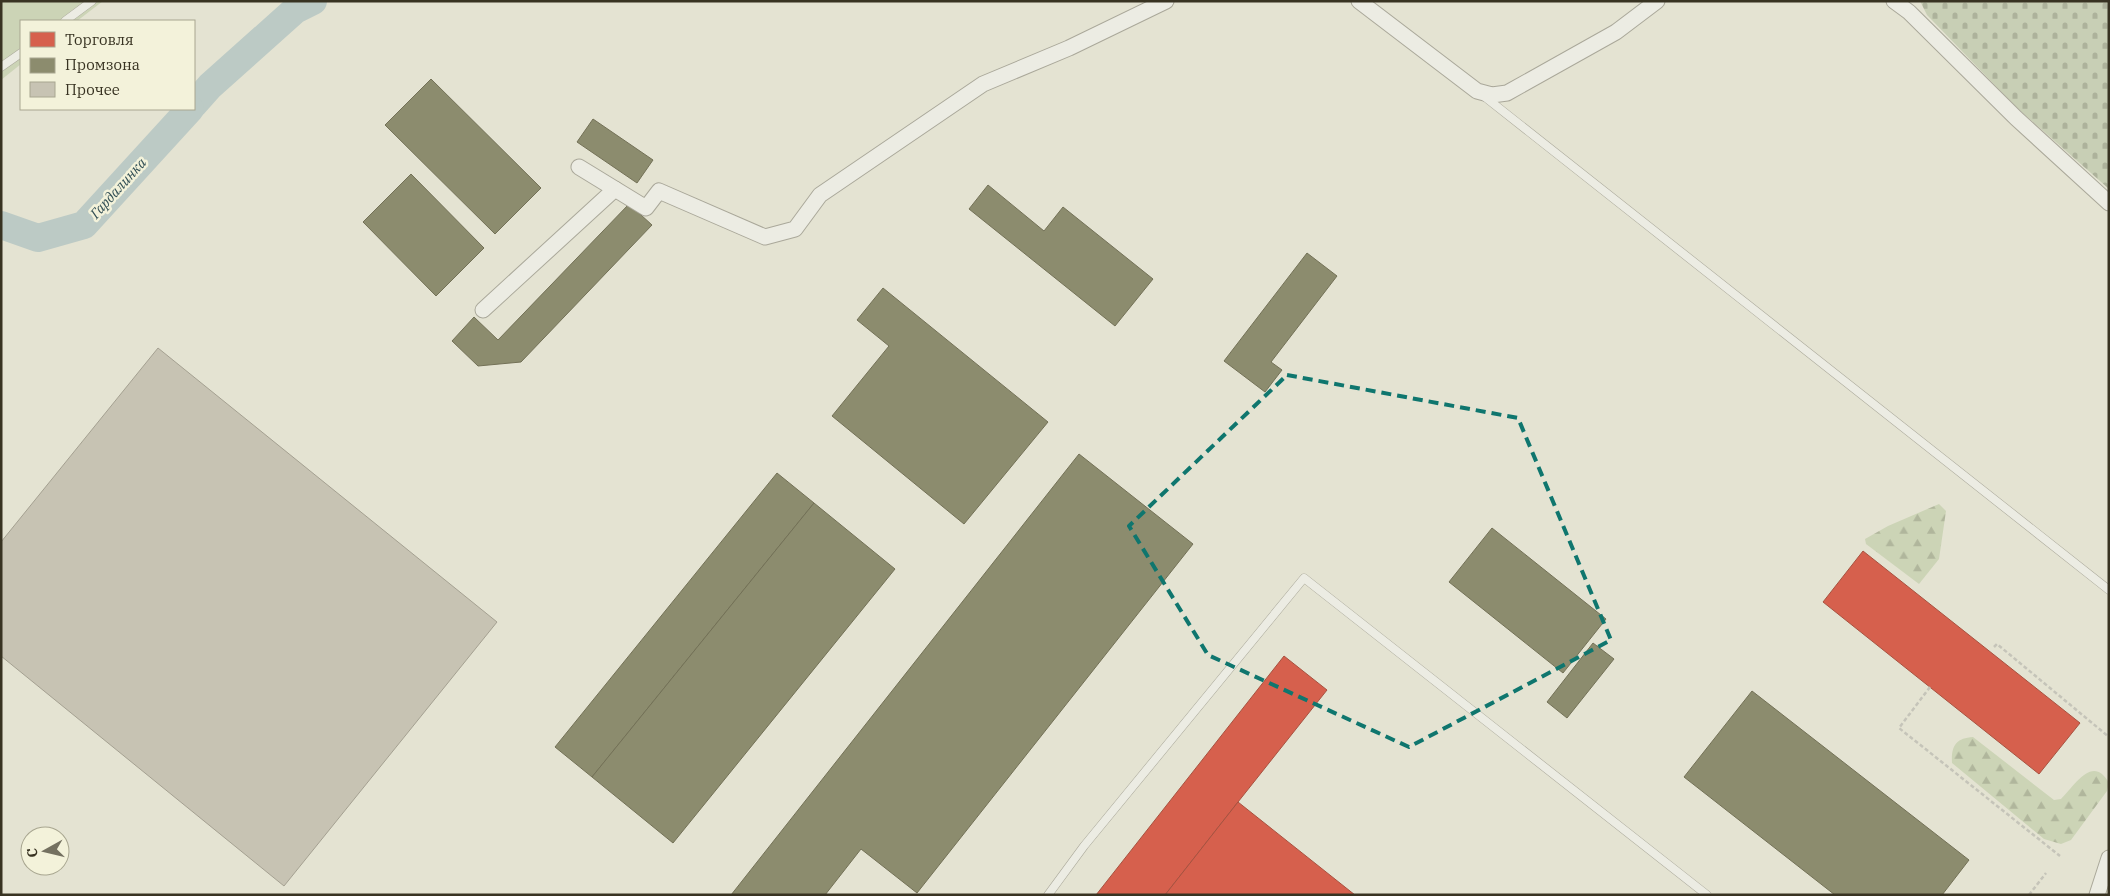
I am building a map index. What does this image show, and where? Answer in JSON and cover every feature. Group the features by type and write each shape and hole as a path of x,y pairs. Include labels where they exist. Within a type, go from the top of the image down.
{"street":[{"path":"579,167 646,208 658,191 765,237 795,230 820,195 983,84 1069,48 1166,1"},
{"path":"1359,1 1477,91 1492,95 1507,92 1616,32 1657,1"},
{"path":"1894,1 1909,12 2016,118 2109,203"},
{"path":"482,310 615,189"},
{"path":"2097,895 2109,858"}],"lane":[{"path":"66,20 92,1"},
{"path":"1,67 20,54"},
{"path":"1477,91 2109,590"},
{"path":"1048,895 1084,846 1304,578 1707,895"}],"path":[{"path":"1994,647 1998,644 2109,737"},
{"path":"1930,687 1899,728 2060,856"},
{"path":"2029,895 2046,874"}],"highlighted area":[{"path":"1287,375 1518,418 1611,640 1409,747 1208,655 1129,526"}],"green space":[{"path":"1,1 103,1 78,20 20,20 20,65 1,80"},
{"path":"1920,1 2109,1 2109,189 2015,106 1927,15"},
{"path":"1939,504 1946,511 1939,559 1919,584 1866,544 1865,539 1888,526"},
{"path":"1973,737 2054,800 2061,799 2078,780 2090,772 2097,771 2103,775 2109,783 2107,791 2071,840 2061,844 2044,839 1952,763 1952,752 1956,744 1962,739"}],"building: Торговля":[{"path":"1863,551 2080,723 2039,774 1823,602"},
{"path":"1284,656 1327,690 1165,895 1096,895"},
{"path":"1238,802 1355,895 1165,895"}],"building: Промзона":[{"path":"431,79 541,188 495,234 385,125"},
{"path":"593,119 653,160 637,183 577,142"},
{"path":"411,174 484,248 436,296 363,222"},
{"path":"988,185 1044,231 1063,207 1153,279 1115,326 969,209"},
{"path":"629,204 652,225 521,362 478,366 452,341 474,317 498,340"},
{"path":"1307,253 1337,276 1271,362 1282,370 1265,392 1224,361"},
{"path":"883,288 1048,422 964,524 832,416 889,346 857,320"},
{"path":"1079,454 1193,544 917,893 861,849 825,895 731,895"},
{"path":"777,473 814,503 592,777 555,747"},
{"path":"814,503 895,569 673,843 592,777"},
{"path":"1492,528 1606,619 1563,673 1449,582"},
{"path":"1593,643 1614,659 1567,718 1547,702"},
{"path":"1752,691 1969,860 1942,895 1835,895 1684,777"}],"building: Прочее":[{"path":"158,348 497,622 284,886 1,656 1,542"}],"waterway":[{"name":"Гардалинка","path":"195,103 210,86 295,10 313,1"},
{"name":"Гардалинка","path":"1,225 38,238 84,225 189,110"}]}
